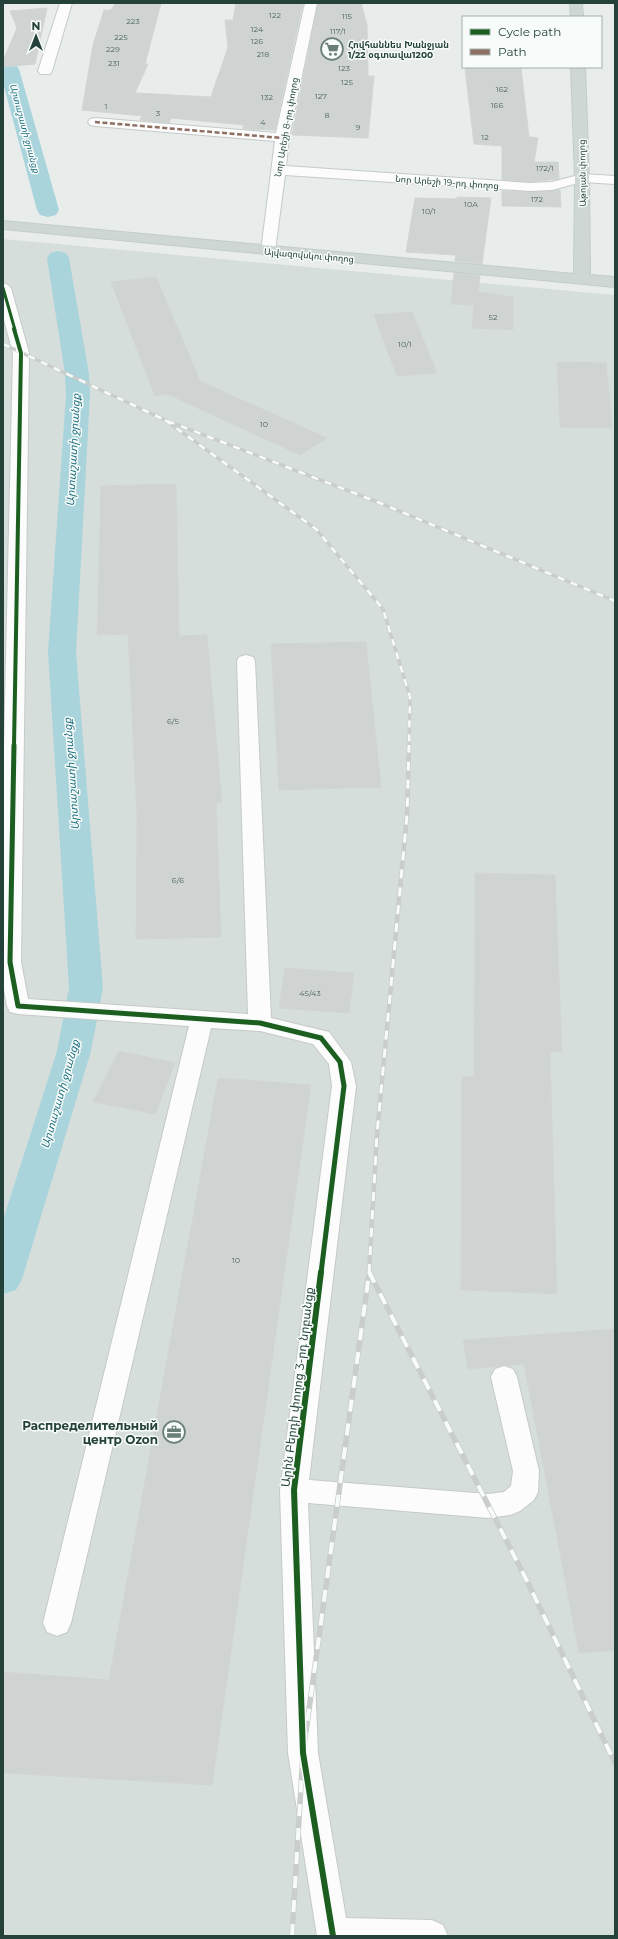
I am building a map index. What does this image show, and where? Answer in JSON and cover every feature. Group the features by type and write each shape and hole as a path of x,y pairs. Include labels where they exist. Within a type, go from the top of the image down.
{"main road":[{"path":"576,3 576,16"},
{"name":"Աթոյան փողոց","path":"578,68 582,178 582,279"},
{"name":"Այվազովսկու փողոց","path":"3,225 268,251 615,282"}],"street":[{"path":"45,71 66,3"},
{"name":"Նոր Արեշի 8-րդ փողոց","path":"268,251 282,138 311,3"},
{"path":"95,122 282,138"},
{"name":"Նոր Արեշի 19-րդ փողոց","path":"278,170 530,187 552,186 582,178 615,180"},
{"name":"Արին Բերդի փողոց 3-րդ նրբանցք","path":"3,288 21,352 10,962 18,1006 260,1023 321,1038 340,1062 344,1086 294,1490 303,1753 333,1934"},
{"path":"246,661 260,1023"},
{"path":"57,1623 202,1020"},
{"path":"294,1490 488,1506 510,1503 524,1492 526,1471 504,1377"},
{"path":"333,1934 432,1936"}],"shaded area":[{"path":"3,239 615,295 615,1936 3,1936"}],"building":[{"path":"116,3 161,3 145,64 148,64 135,93 211,97 228,47 225,20 233,20 236,3 303,3 275,130 243,129 244,125 171,118 169,123 140,120 142,116 82,110 93,45 104,10 111,10"},
{"path":"318,3 361,3 367,25 368,76 374,76 368,138 292,135"},
{"path":"47,8 35,64 3,67 3,61 17,28 10,11"},
{"path":"465,68 521,68 529,137 538,138 534,162 558,162 559,179 530,182 502,180 502,146 474,144"},
{"path":"560,190 561,207 502,206 502,191 530,192"},
{"path":"457,197 491,198 482,264 455,261 456,255 406,252 415,198 457,199"},
{"path":"454,273 480,276 478,292 513,297 513,330 472,328 474,305 451,304"},
{"path":"156,277 200,381 327,438 300,455 167,394 155,396 111,282"},
{"path":"412,312 437,373 397,376 374,315"},
{"path":"557,362 606,363 612,428 560,427"},
{"path":"176,484 179,636 207,635 222,802 216,802 221,937 136,939 137,818 128,634 97,635 101,486"},
{"path":"366,642 381,787 279,790 271,644"},
{"path":"475,873 555,875 562,1052 550,1052 557,1294 461,1290 462,1077 474,1077"},
{"path":"285,968 354,973 349,1013 279,1008"},
{"path":"119,1051 175,1063 155,1114 93,1102"},
{"path":"218,1078 311,1085 212,1785 3,1773 3,1672 109,1680"},
{"path":"615,1329 615,1650 579,1653 524,1364 468,1369 463,1340"}],"waterway":[{"name":"Արտաշատի ջրանցք","path":"9,69 48,210"},
{"name":"Արտաշատի ջրանցք","path":"3,1279 74,1051 86,988 62,652 78,395 77,374 58,258"}],"railway":[{"path":"3,344 165,420"},
{"path":"165,420 380,503 615,601"},
{"path":"165,420 316,529 383,609 410,697 409,746"},
{"path":"369,1272 377,1134 407,815 409,745"},
{"path":"369,1272 527,1581 615,1763"},
{"path":"292,1936 303,1753 369,1274"}],"marked path":[{"path":"95,122 282,138"}],"cycle path":[{"path":"3,288 21,353 10,962 18,1006 260,1023 321,1038 340,1062 344,1086 294,1490 303,1753 333,1936"}],"place":[{"name":"Հովհաննես Խանջյան 1/22 օգտավա1200","path":"332,49"},
{"name":"Распределительный центр Ozon","path":"174,1432"}]}
